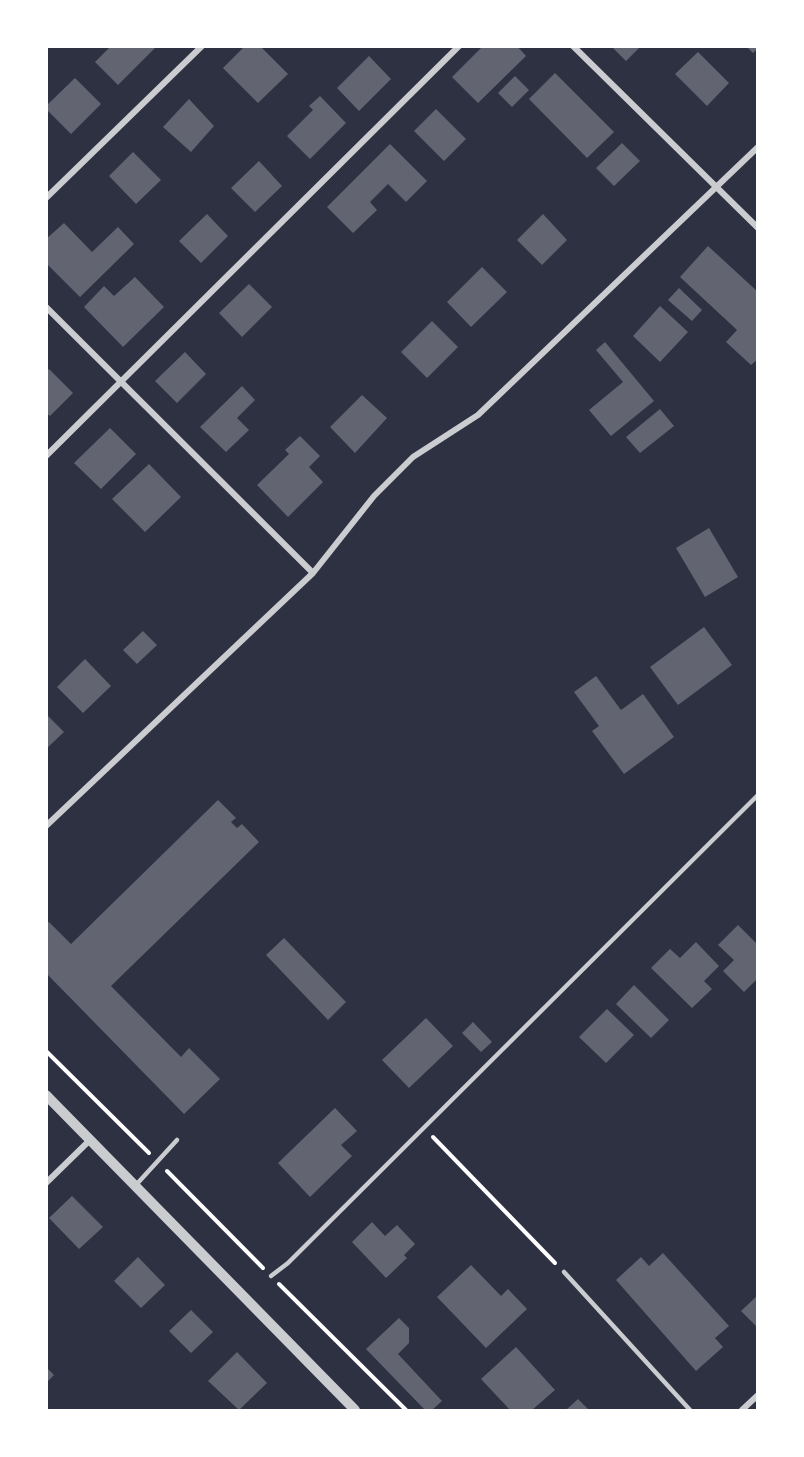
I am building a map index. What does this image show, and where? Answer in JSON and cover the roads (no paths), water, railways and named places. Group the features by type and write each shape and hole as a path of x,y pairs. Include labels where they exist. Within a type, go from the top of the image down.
{"street":[{"path":"46,198 202,46"},
{"path":"46,456 459,46"},
{"path":"573,46 758,228"},
{"path":"46,826 313,573 374,496 413,457 478,415 758,147"},
{"path":"46,307 313,573"},
{"path":"46,1095 355,1410"},
{"path":"46,1183 90,1140"},
{"path":"743,1410 758,1395"}],"lane":[{"path":"271,1276 288,1263 758,795"},
{"path":"135,1186 177,1140"},
{"path":"564,1272 690,1410"}]}
